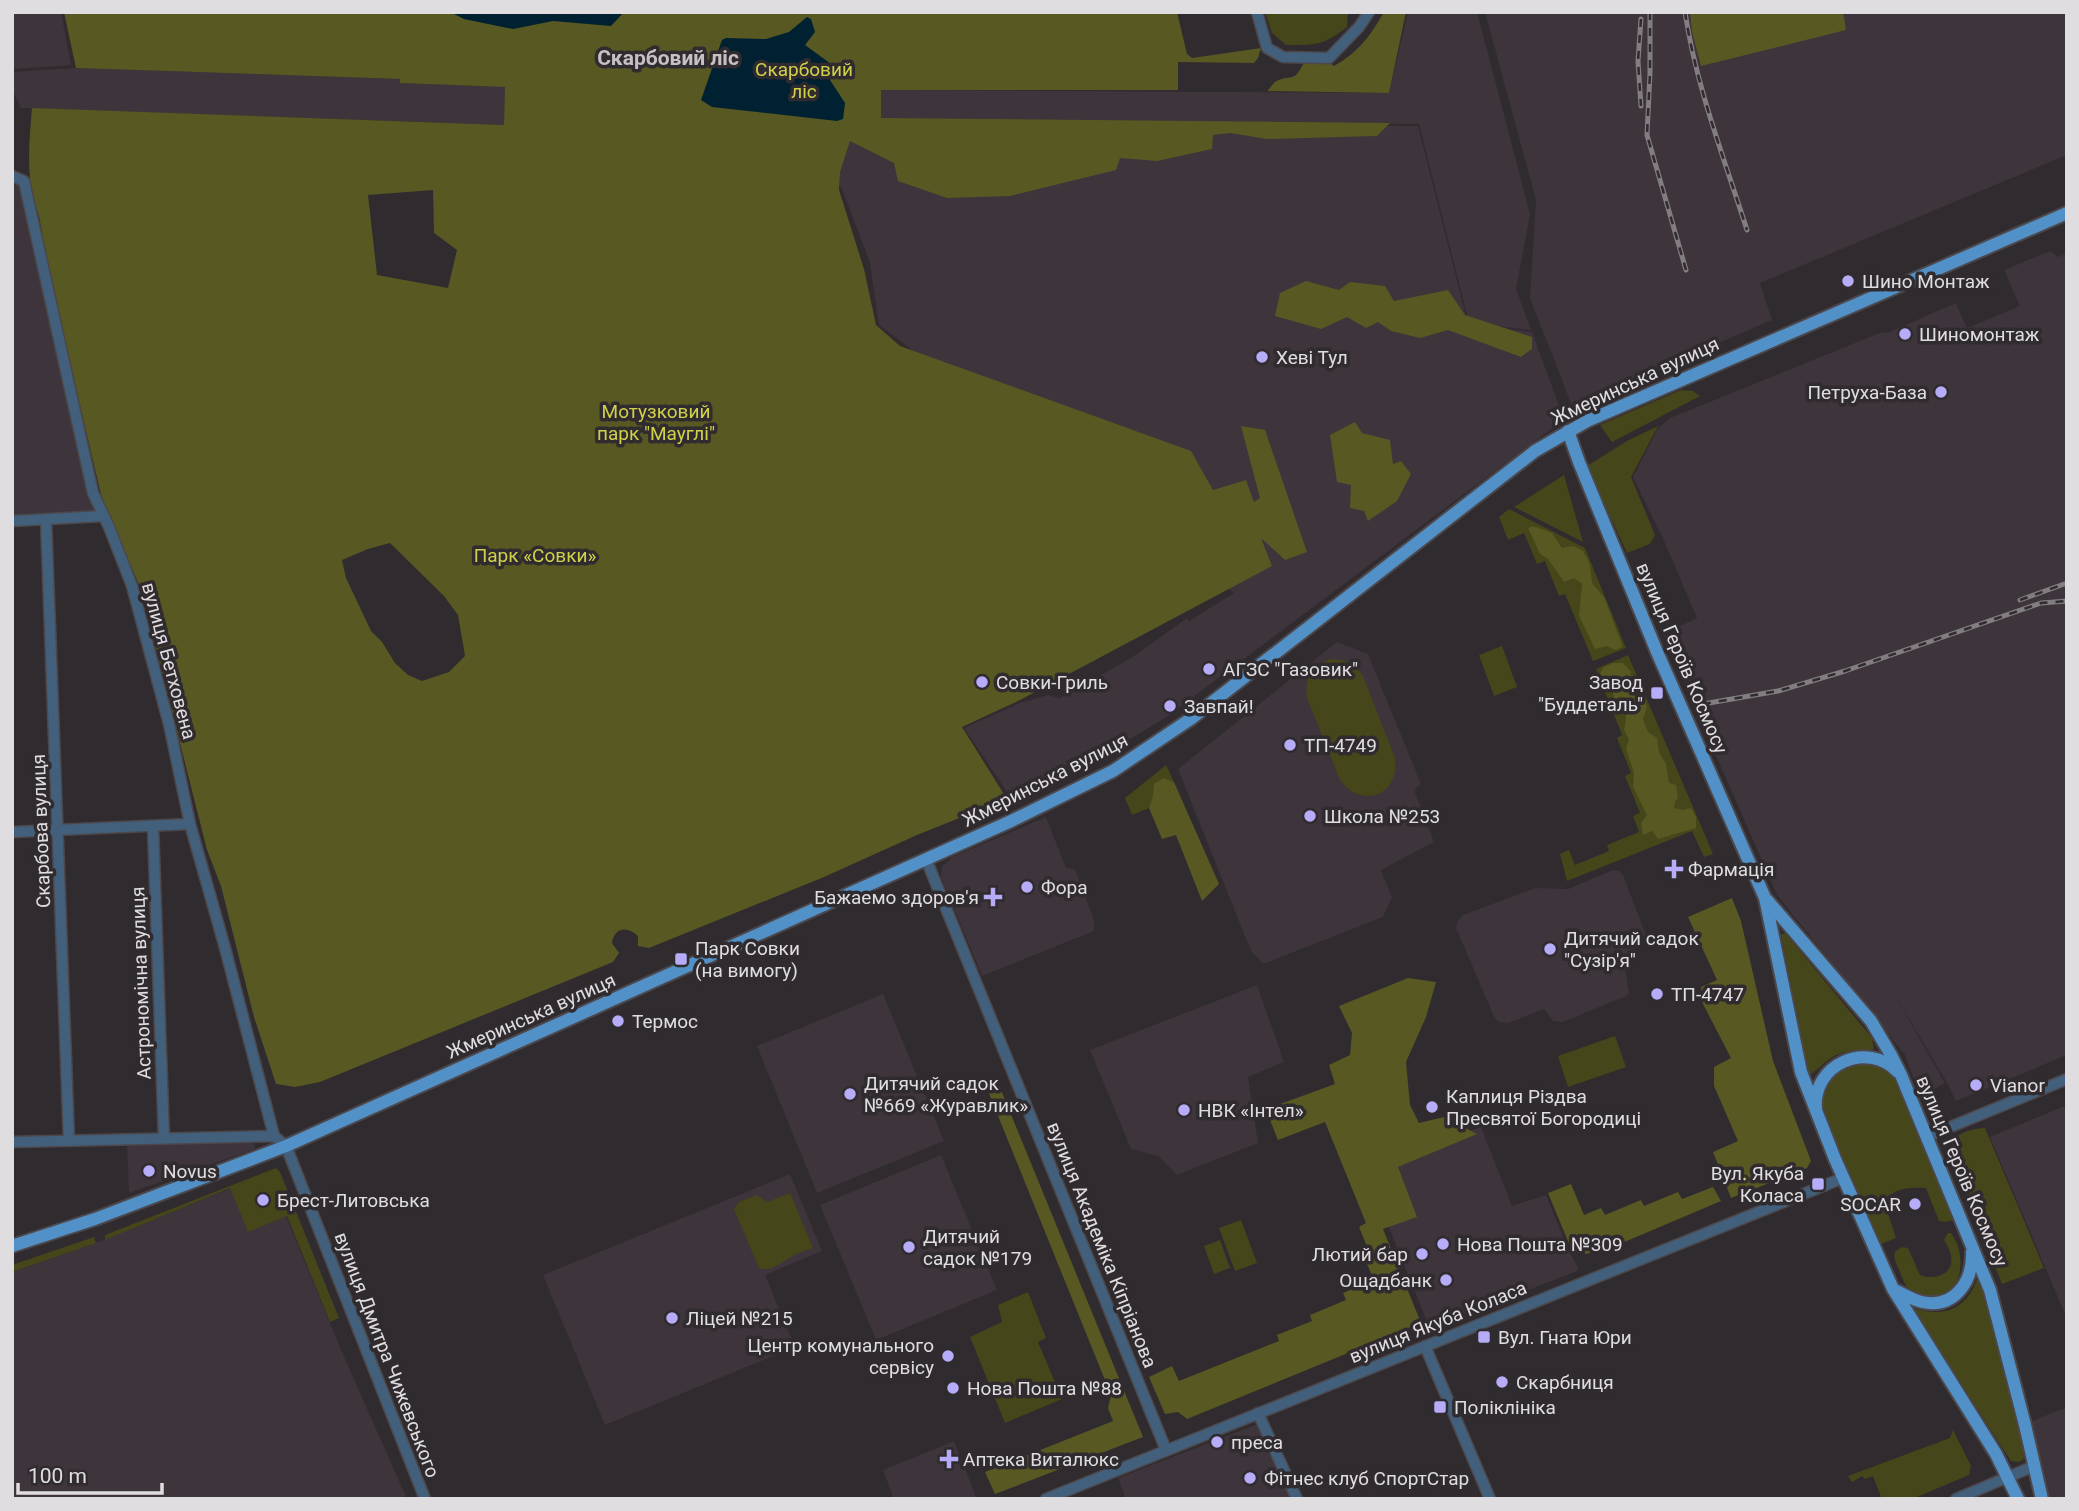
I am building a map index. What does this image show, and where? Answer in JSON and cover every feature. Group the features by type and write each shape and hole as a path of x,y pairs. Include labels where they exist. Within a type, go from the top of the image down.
{"main road":[{"name":"Жмеринська вулиця","path":"12,1246 103,1217 286,1146 1009,822 1130,760 1192,718 1535,451 1568,431 2067,213"},
{"name":"вулиця Героїв Космосу","path":"1568,431 1578,462 1657,652 1765,898 1801,1072 1843,1178 1893,1289 1950,1377 2018,1499"},
{"name":"вулиця Героїв Космосу","path":"1765,898 1871,1021 1901,1075 1990,1290 2042,1499"},
{"path":"1816,1112 1820,1084 1840,1063 1858,1057 1877,1059 1901,1075"},
{"path":"1893,1289 1925,1303 1940,1302 1954,1296 1971,1273 1971,1242"}],"street":[{"path":"1257,12 1267,48 1283,57 1329,58 1359,27 1369,12"},
{"name":"вулиця Бетховена","path":"12,176 24,181 93,493 132,586 169,724 190,824 274,1136"},
{"path":"12,522 103,516"},
{"name":"Скарбова вулиця","path":"46,520 69,1141"},
{"path":"12,832 190,824"},
{"name":"Астрономічна вулиця","path":"153,826 164,1139"},
{"name":"вулиця Академіка Кіпріанова","path":"926,859 1166,1450"},
{"path":"1926,1137 2067,1079"},
{"path":"12,1142 274,1136 286,1146"},
{"name":"вулиця Дмитра Чижевського","path":"286,1146 425,1499"},
{"name":"вулиця Якуба Коласа","path":"1046,1499 1843,1178"},
{"path":"1425,1346 1490,1499"},
{"path":"1258,1413 1297,1499"},
{"path":"1956,1499 2034,1466"}],"shaded area":[{"path":"12,12 61,12 71,65 12,69"},
{"path":"1265,12 1348,12 1347,27 1318,43 1286,45 1272,33"},
{"path":"1408,12 1477,12 1530,214 1516,289 1531,330 1469,323 1419,124 881,119 881,90 1389,93"},
{"path":"1485,12 2067,12 2067,155 1760,283 1772,320 1572,406 1530,298 1536,200"},
{"path":"76,68 401,79 401,83 505,87 505,125 21,108 12,89 12,72"},
{"path":"880,122 1418,126 1468,324 1532,332 1561,411 1559,423 1165,718 1102,756 1011,798 964,728 1020,703 1048,695 1060,698 1131,658 1187,618 1189,621 1234,593 879,325 870,263 842,189 817,152"},
{"path":"12,176 17,177 31,209 103,516 12,521"},
{"path":"2050,251 2058,257 2067,253 2067,1055 1956,1101 1893,992 1945,1083 1920,1097 1905,1055 1777,895 1663,634 1697,618 1633,477 1658,428 1670,418 1956,303 1967,328 2020,306 2004,270"},
{"path":"1681,390 1693,391 1700,396 1612,442 1600,425"},
{"path":"1658,426 1631,477 1655,535 1650,544 1627,553 1587,466 1627,441"},
{"path":"1564,475 1583,542 1514,507"},
{"path":"1509,509 1585,548 1626,648 1593,661 1565,594 1559,596 1545,561 1537,564 1524,533 1508,540 1499,517"},
{"name":"Школа №253","path":"1337,642 1368,654 1421,784 1414,790 1434,842 1381,870 1392,897 1383,917 1263,964 1251,951 1178,769"},
{"path":"1502,646 1517,687 1494,696 1479,655"},
{"path":"1628,655 1713,854 1704,857 1692,831 1567,881 1560,854 1569,850 1575,865 1609,851 1607,845 1639,832 1633,816 1640,813 1625,776 1631,773 1617,738 1622,735 1596,669"},
{"path":"1330,659 1349,663 1363,676 1395,758 1392,781 1378,794 1359,794 1340,780 1307,698 1308,679 1318,665"},
{"path":"1166,765 1174,782 1164,778 1149,808 1132,815 1125,798"},
{"path":"1046,817 1066,868 1075,869 1094,920 1094,931 982,976 941,877 942,867 952,857"},
{"name":"Дитячий садок \"Сузір'я\"","path":"1613,870 1623,875 1647,938 1624,960 1629,993 1563,1022 1553,1021 1544,1009 1508,1023 1495,1019 1456,928 1457,922 1463,915 1535,888 1568,889"},
{"path":"1785,933 1872,1038 1874,1049 1839,1054 1809,1075 1781,935"},
{"name":"НВК «Інтел»","path":"1257,985 1284,1062 1248,1077 1258,1143 1177,1175 1158,1156 1131,1149 1090,1050"},
{"name":"Дитячий садок №669 «Журавлик»","path":"883,994 944,1141 817,1193 757,1046"},
{"path":"1615,1036 1626,1067 1568,1087 1558,1056"},
{"path":"1867,1061 1890,1070 1898,1080 1926,1152 1955,1214 1953,1220 1939,1221 1926,1188 1898,1191 1884,1201 1896,1238 1879,1245 1820,1110 1823,1091 1833,1074 1846,1065"},
{"path":"2067,1105 2067,1319 1990,1137"},
{"path":"1481,1127 1512,1206 1546,1195 1579,1270 1430,1329 1365,1168"},
{"path":"1985,1128 2044,1268 2002,1284 1949,1152 1957,1137"},
{"path":"254,1140 255,1149 129,1193 127,1144"},
{"name":"Дитячий садок №179","path":"941,1155 997,1290 876,1340 820,1205"},
{"path":"276,1168 280,1172 339,1318 330,1322 287,1216 248,1232 230,1188 105,1240 105,1235"},
{"name":"Ліцей №215","path":"790,1174 822,1251 765,1275 795,1347 605,1425 543,1275"},
{"path":"231,1188 286,1216 407,1499 12,1499 12,1272 101,1241"},
{"path":"790,1193 813,1248 772,1268 759,1268 734,1209 739,1202 757,1195 767,1202"},
{"path":"1241,1220 1257,1263 1235,1271 1219,1228"},
{"path":"1948,1233 1951,1233 1957,1243 1960,1255 1958,1278 1953,1287 1945,1294 1935,1297 1921,1295 1908,1288 1896,1262 1895,1252 1902,1247 1908,1248 1920,1275 1937,1276 1947,1272 1950,1267 1950,1252 1944,1240"},
{"path":"94,1237 96,1243 12,1272 12,1265"},
{"path":"1220,1240 1230,1268 1214,1274 1204,1246"},
{"path":"1979,1273 2025,1455 2019,1462 2011,1461 1912,1308 1935,1312 1954,1308 1969,1295"},
{"path":"1028,1292 1046,1338 1038,1342 1062,1399 1005,1423 970,1337 1002,1322 998,1305"},
{"path":"2067,1407 2067,1499 2047,1499 2027,1423"},
{"path":"1268,1420 1302,1499 1126,1499 1118,1478"},
{"path":"1953,1430 1971,1466 1969,1475 1912,1499 1879,1499 1881,1497 1873,1476 1865,1479 1862,1476 1852,1482 1848,1476 1950,1438"},
{"path":"954,1441 977,1499 894,1499 883,1470"}],"green space":[{"name":"Парк «Совки»","path":"64,12 1177,12 1187,54 1192,58 1261,48 1258,58 1254,63 1178,62 1178,90 881,90 881,118 1390,123 1377,136 1267,139 1230,133 1213,135 1212,149 1157,161 1120,158 1116,170 1010,196 947,198 898,181 894,163 850,141 840,172 839,190 864,269 876,325 900,346 1191,451 1213,490 1246,480 1254,502 1260,498 1241,426 1265,430 1307,552 1285,560 1261,538 1272,566 1020,700 962,727 1007,799 649,948 638,946 638,936 634,933 618,931 612,943 619,953 613,962 320,1082 295,1087 276,1084 254,1017 221,886 207,850 141,589 103,503 58,322 32,189 29,163 32,108 504,125 505,87 400,83 400,79 76,68","holes":["433,190 434,233 457,250 448,288 377,275 368,195","390,543 444,596 458,615 465,656 449,672 422,681 408,675 395,663 382,642 371,631 346,578 342,560"]},
{"path":"1384,12 1406,12 1389,93 1267,91 1275,82 1297,74 1304,62 1328,61 1334,66 1343,61 1363,43"},
{"path":"1690,12 1843,12 1846,30 1701,66"},
{"path":"1306,281 1339,290 1350,282 1385,286 1394,301 1448,290 1465,315 1532,337 1532,349 1521,357 1448,330 1420,338 1391,331 1378,322 1366,328 1347,317 1321,329 1275,316 1280,293"},
{"path":"1355,422 1362,433 1390,440 1393,464 1401,461 1411,474 1397,501 1368,521 1364,511 1350,508 1351,485 1337,482 1330,435"},
{"path":"1533,526 1552,533 1562,548 1574,546 1583,551 1590,564 1592,583 1604,597 1623,647 1615,650 1607,646 1595,649 1579,616 1582,584 1574,578 1564,582 1548,559 1540,554 1528,528"},
{"path":"1623,663 1631,672 1628,686 1630,690 1636,689 1644,695 1647,707 1643,719 1648,732 1657,738 1669,783 1676,785 1678,798 1674,808 1691,808 1696,817 1696,828 1658,839 1652,831 1643,835 1641,823 1647,815 1633,787 1634,773 1626,749 1629,739 1624,730 1625,708 1615,705 1612,686 1604,681 1600,673 1604,667"},
{"path":"1164,778 1174,782 1219,884 1202,901 1176,835 1162,839 1149,808 1154,784"},
{"path":"1732,898 1741,921 1773,1061 1811,1161 1807,1168 1731,1198 1713,1152 1738,1141 1714,1086 1714,1067 1731,1058 1703,1004 1701,987 1717,980 1688,917"},
{"path":"1408,978 1436,982 1426,1017 1406,1062 1410,1105 1419,1123 1444,1117 1477,1134 1398,1167 1417,1217 1383,1229 1421,1323 1187,1419 1178,1412 1165,1414 1149,1377 1172,1366 1179,1381 1279,1341 1277,1335 1312,1321 1310,1315 1346,1300 1343,1293 1374,1280 1367,1264 1373,1261 1359,1227 1366,1223 1325,1122 1278,1140 1270,1120 1264,1120 1264,1110 1335,1084 1329,1065 1350,1055 1352,1033 1339,1006"},
{"path":"999,1085 1143,1437 995,1494 985,1472 1113,1421 1108,1408 1111,1395 988,1091"},
{"path":"1571,1184 1584,1215 1601,1208 1605,1215 1641,1200 1644,1206 1678,1192 1682,1199 1713,1187 1721,1201 1615,1246 1586,1254 1570,1246 1548,1193"}],"water":[{"path":"450,12 624,12 611,26 553,21 513,29 464,19"},
{"path":"807,17 811,19 815,32 805,45 831,64 830,80 845,103 843,119 837,121 712,107 701,100 722,40 766,39 789,32"}],"railway":[{"path":"1650,12 1647,135 1686,270"},
{"path":"1685,12 1703,95 1747,230"},
{"path":"1641,19 1638,61 1641,106"},
{"path":"2020,600 2067,583"},
{"path":"1703,704 1778,691 1845,671 2041,603 2067,601"}],"place":[{"name":"Шино Монтаж","path":"1848,281"},
{"name":"Шиномонтаж","path":"1905,334"},
{"name":"Хеві Тул","path":"1262,357"},
{"name":"Петруха-База","path":"1941,392"},
{"name":"АГЗС \"Газовик\"","path":"1209,669"},
{"name":"Совки-Гриль","path":"982,682"},
{"name":"Завод \"Буддеталь\"","path":"1657,693"},
{"name":"Завпай!","path":"1170,706"},
{"name":"ТП-4749","path":"1290,745"},
{"name":"Школа №253","path":"1310,816"},
{"name":"Фармація","path":"1674,869"},
{"name":"Фора","path":"1027,887"},
{"name":"Бажаемо здоров'я","path":"993,897"},
{"name":"Дитячий садок \"Сузір'я\"","path":"1550,949"},
{"name":"Парк Совки (на вимогу)","path":"681,959"},
{"name":"ТП-4747","path":"1657,994"},
{"name":"Термос","path":"618,1021"},
{"name":"Vianor","path":"1976,1085"},
{"name":"Дитячий садок №669 «Журавлик»","path":"850,1094"},
{"name":"Каплиця Різдва Пресвятої Богородиці","path":"1432,1107"},
{"name":"НВК «Інтел»","path":"1184,1110"},
{"name":"Novus","path":"149,1171"},
{"name":"Вул. Якуба Коласа","path":"1818,1184"},
{"name":"Брест-Литовська","path":"263,1200"},
{"name":"SOCAR","path":"1915,1204"},
{"name":"Нова Пошта №309","path":"1443,1244"},
{"name":"Дитячий садок №179","path":"909,1247"},
{"name":"Лютий бар","path":"1422,1254"},
{"name":"Ощадбанк","path":"1446,1280"},
{"name":"Ліцей №215","path":"672,1318"},
{"name":"Вул. Гната Юри","path":"1484,1337"},
{"name":"Центр комунального сервісу","path":"948,1356"},
{"name":"Скарбниця","path":"1502,1382"},
{"name":"Нова Пошта №88","path":"953,1388"},
{"name":"Поліклініка","path":"1440,1407"},
{"name":"преса","path":"1217,1442"},
{"name":"Аптека Виталюкс","path":"949,1459"},
{"name":"Фітнес клуб СпортСтар","path":"1250,1478"}],"district":[{"name":"Скарбовий ліс","path":"668,58"}],"park label":[{"name":"Мотузковий парк \"Мауглі\"","path":"656,422"}]}
